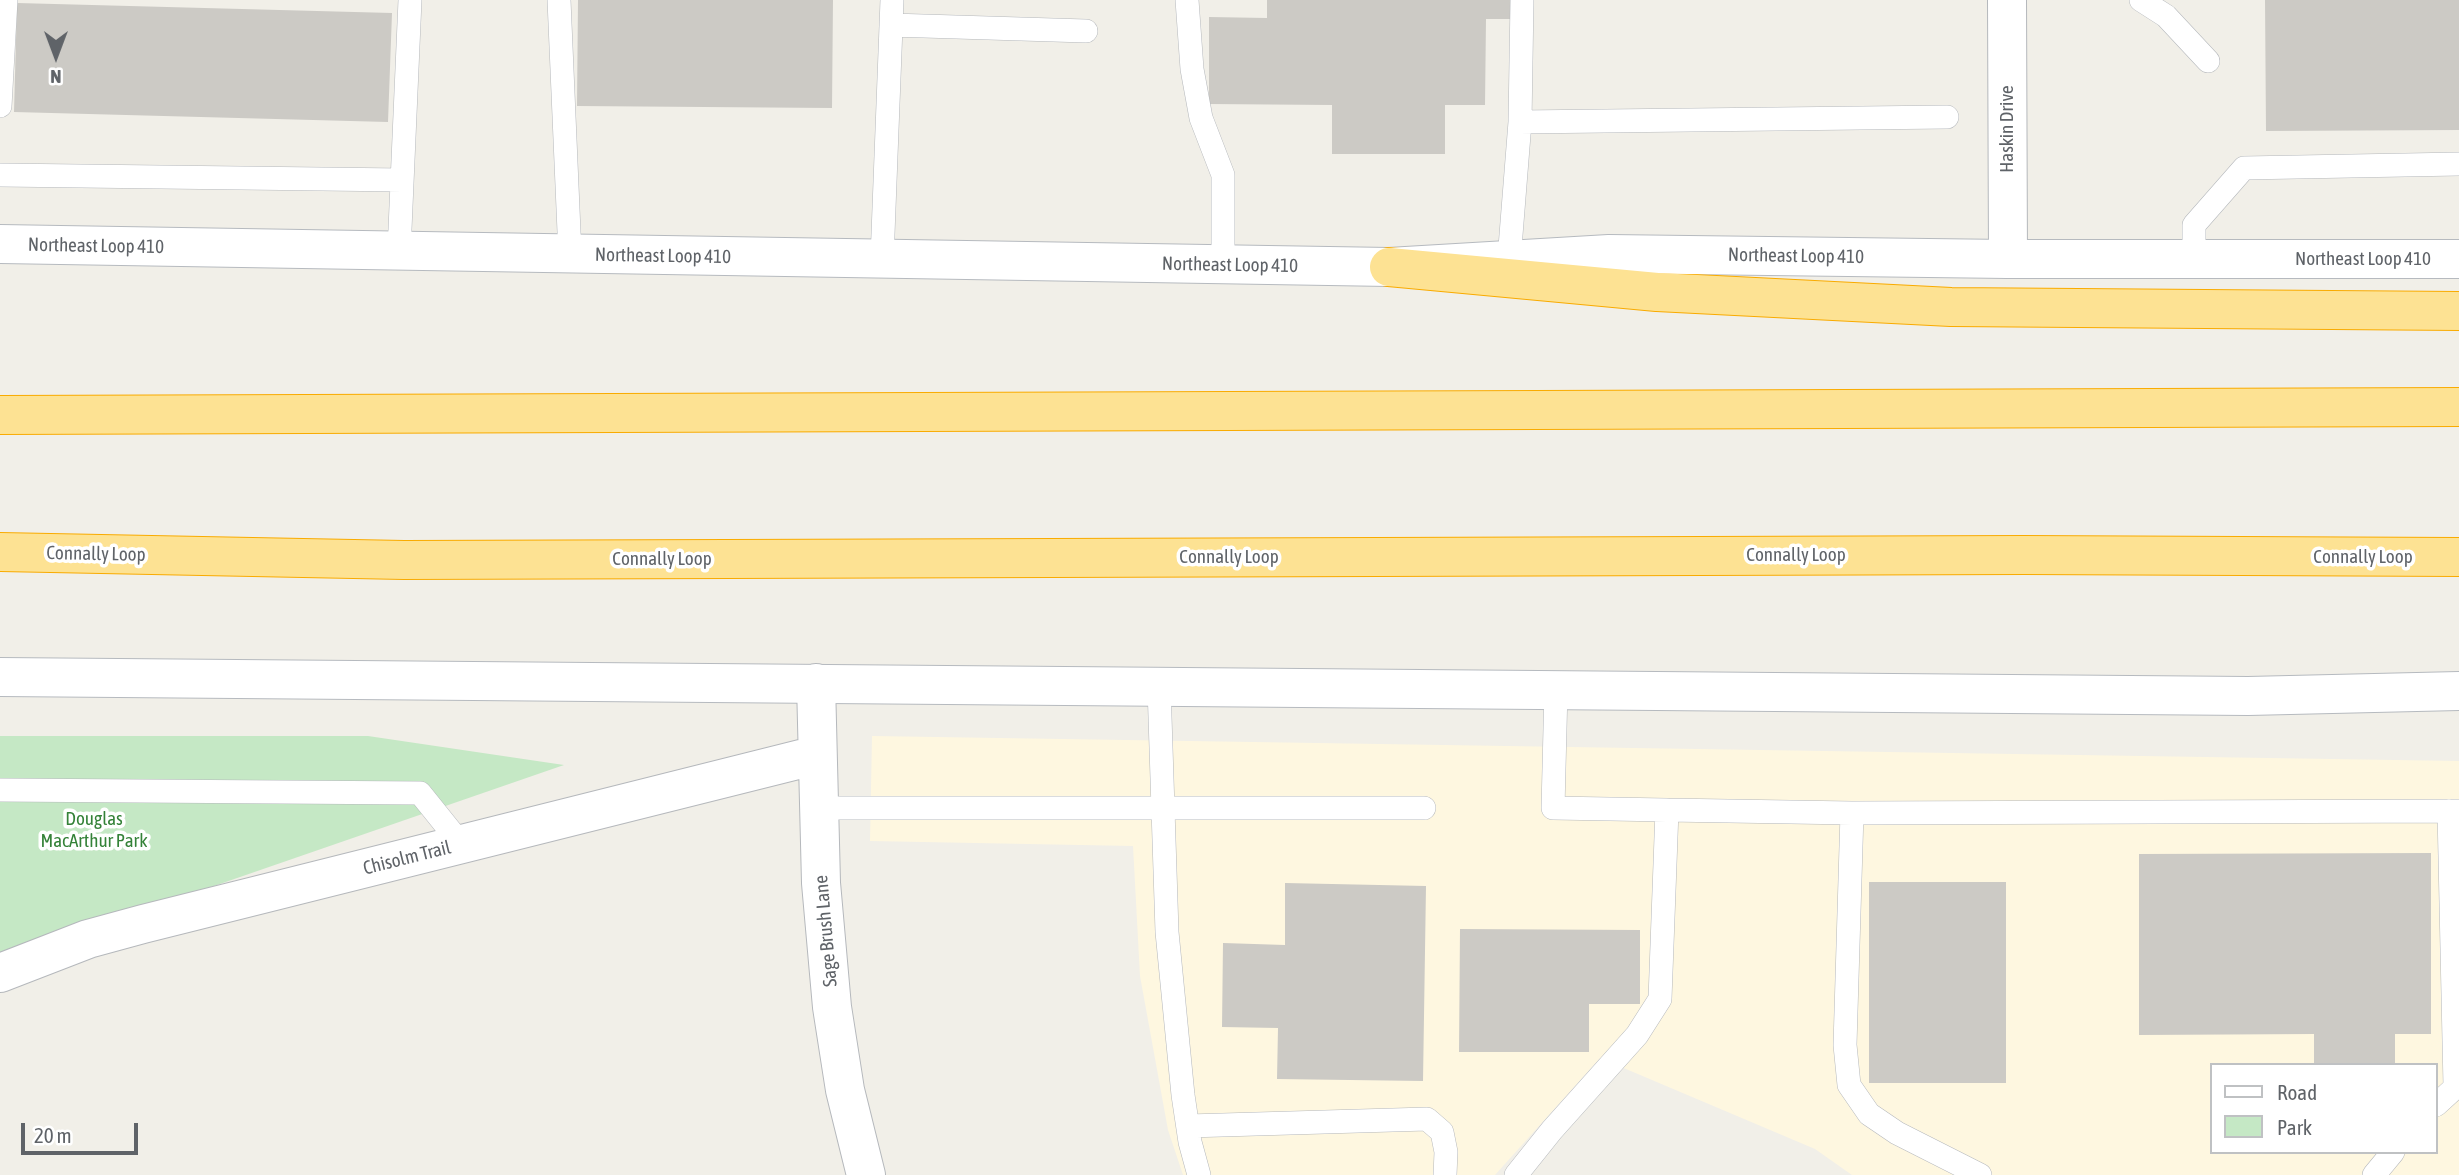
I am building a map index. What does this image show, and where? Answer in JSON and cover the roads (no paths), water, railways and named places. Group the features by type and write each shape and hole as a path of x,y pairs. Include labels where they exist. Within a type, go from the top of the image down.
{"highway":[{"path":"1389,267 1657,292 1937,307 2459,311"},
{"path":"0,415 2459,407"},
{"name":"Connally Loop","path":"0,552 404,560 1996,555 2459,557"},
{"path":"0,580 404,560"}],"main road":[{"name":"Haskin Drive","path":"2007,0 2008,259"},
{"name":"Northeast Loop 410","path":"0,244 1389,267 1609,254 2008,259 2459,259"},
{"path":"0,677 2248,696 2459,691"},
{"name":"Sage Brush Lane","path":"816,683 821,883 832,1007 845,1090 866,1175"},
{"name":"Chisolm Trail","path":"0,973 88,939 143,924 817,755"}],"lane":[{"path":"0,106 6,0"},
{"path":"399,252 410,0"},
{"path":"559,0 570,255"},
{"path":"882,260 891,0"},
{"path":"1187,0 1192,69 1201,118 1223,175 1223,265"},
{"path":"1509,260 1520,122 1522,0"},
{"path":"2141,0 2166,16 2208,61"},
{"path":"891,25 1086,31"},
{"path":"1520,122 1947,117"},
{"path":"2194,259 2194,225 2245,168 2459,164"},
{"path":"0,175 402,180"},
{"path":"1159,686 1167,932 1188,1126 1199,1175"},
{"path":"1556,689 1553,808 1852,813 2454,811 2457,1085 2438,1103"},
{"path":"0,790 420,793 461,844"},
{"path":"818,808 1424,808"},
{"path":"1516,1175 1552,1130 1637,1035 1660,999 1667,810"},
{"path":"1852,813 1845,1045 1849,1085 1869,1114 1888,1127 1980,1175"},
{"path":"1188,1126 1427,1119 1442,1132 1446,1152 1445,1175"},
{"path":"2374,1175 2391,1154"}],"park label":[{"name":"Douglas MacArthur Park","path":"94,830"}]}
